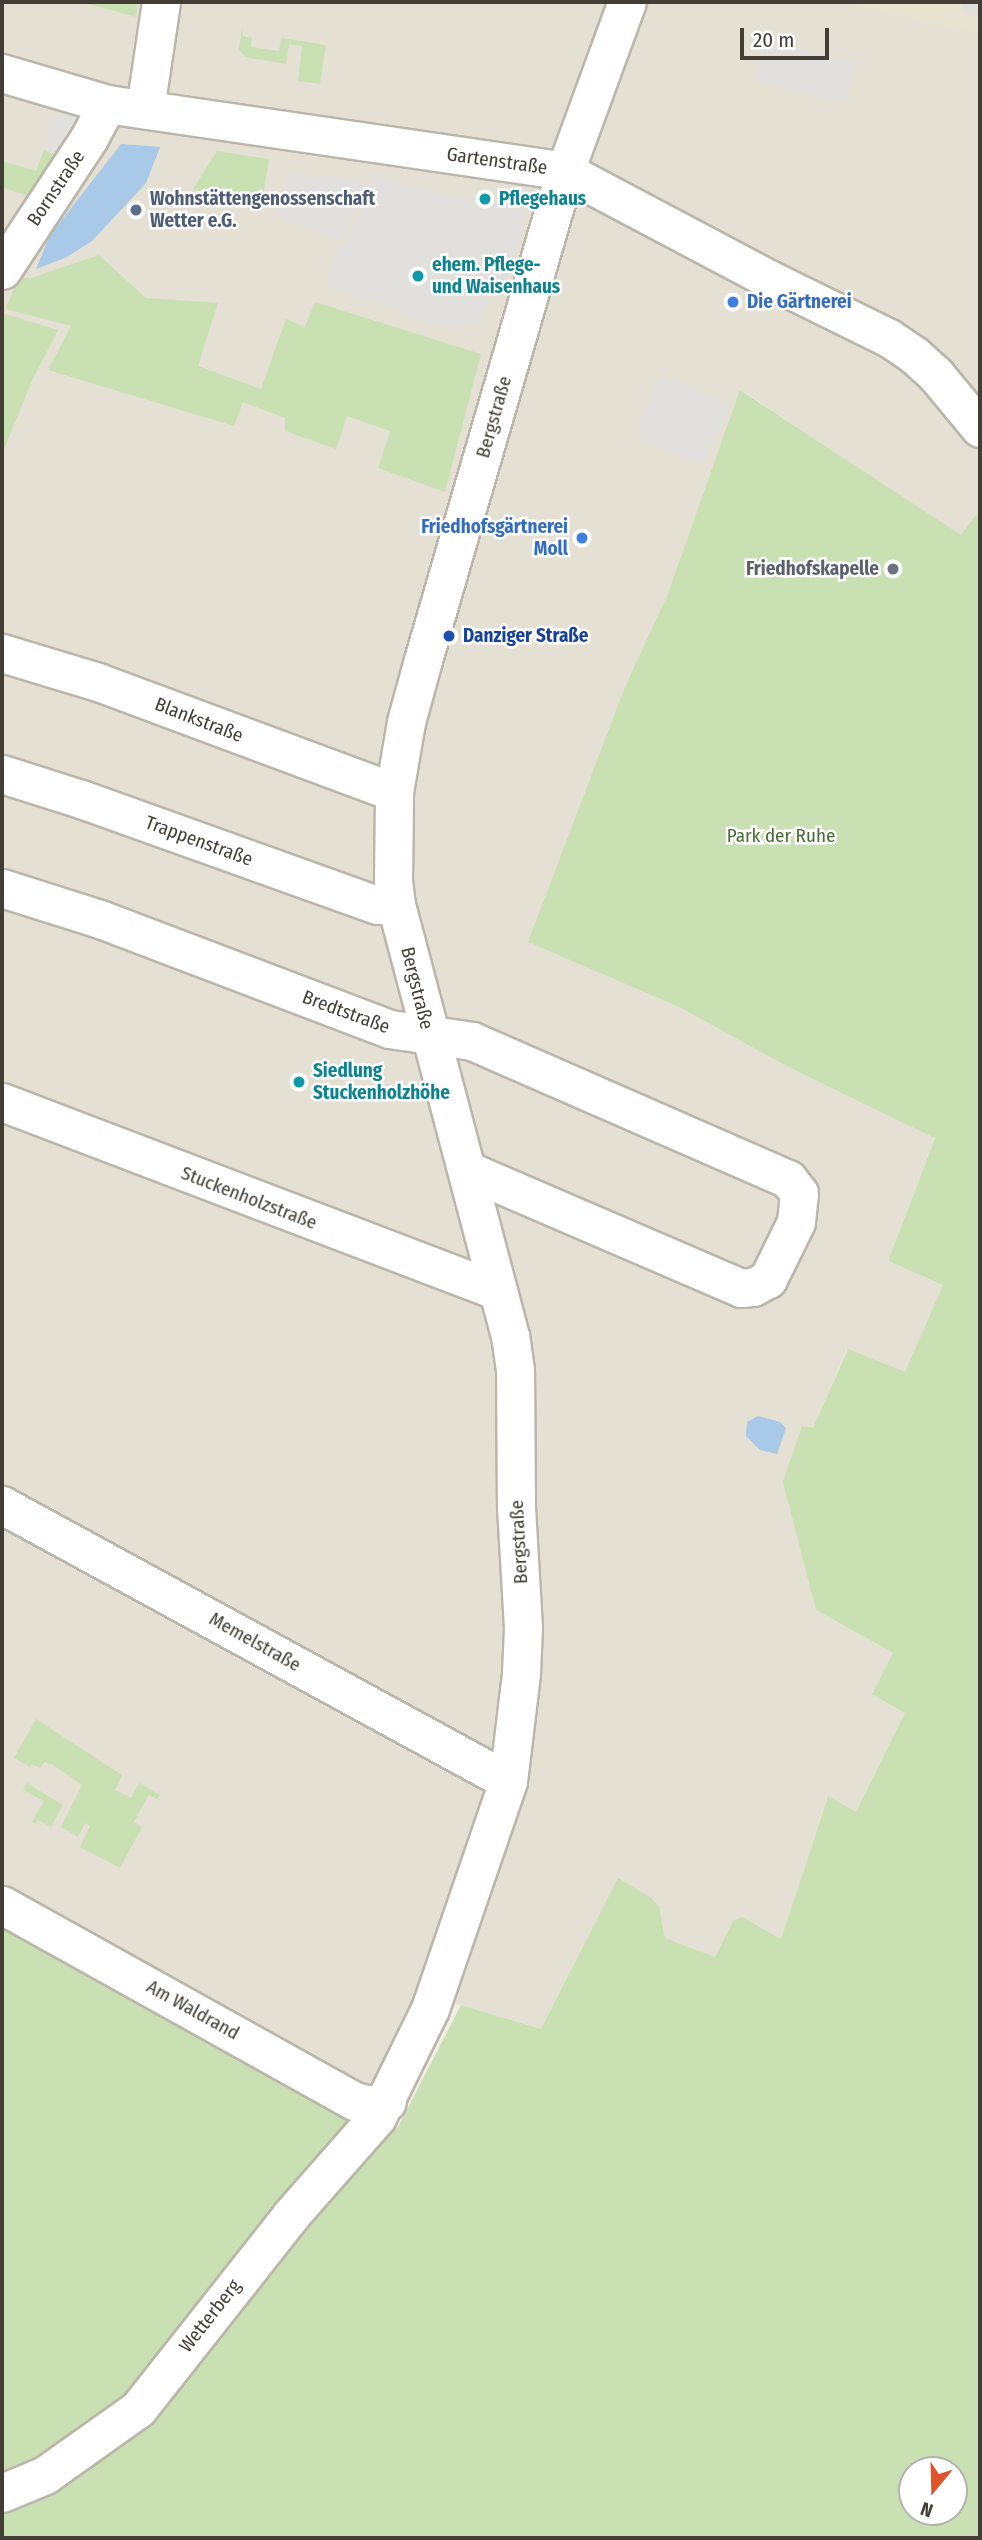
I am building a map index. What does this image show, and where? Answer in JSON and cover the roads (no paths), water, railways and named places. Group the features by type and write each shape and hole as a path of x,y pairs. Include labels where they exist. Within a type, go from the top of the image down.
{"street":[{"path":"145,109 161,2"},
{"name":"Bergstraße","path":"387,2102 430,2009 508,1781 521,1673 523,1628 516,1508 515,1370 510,1336 396,905 393,880 394,792 406,722 419,673 565,171 627,2"},
{"name":"Gartenstraße","path":"2,73 107,104 565,171 769,279 889,338 929,369 977,416"},
{"name":"Bornstraße","path":"2,270 89,138 107,104"},
{"name":"Blankstraße","path":"2,653 123,691 394,792"},
{"name":"Trappenstraße","path":"2,774 81,799 377,905 396,905"},
{"name":"Bredtstraße","path":"2,888 100,919 390,1029 472,1041 788,1179 799,1193 796,1222 768,1279 753,1287 741,1288 467,1170"},
{"name":"Stuckenholzstraße","path":"2,1102 498,1291"},
{"name":"Memelstraße","path":"2,1505 508,1781"},
{"name":"Am Waldrand","path":"2,1905 354,2101 371,2105 387,2102"},
{"name":"Wetterberg","path":"2,2493 45,2475 138,2409 274,2235 387,2102"}],"water":[{"path":"121,144 160,147 146,183 92,241 65,258 36,269 50,235"},
{"path":"758,1416 780,1422 786,1428 777,1454 760,1450 746,1436 747,1422"}],"place":[{"name":"Pflegehaus","path":"485,199"},
{"name":"Wohnstättengenossenschaft Wetter e.G.","path":"136,210"},
{"name":"ehem. Pflege- und Waisenhaus","path":"418,276"},
{"name":"Die Gärtnerei","path":"733,302"},
{"name":"Friedhofsgärtnerei Moll","path":"582,538"},
{"name":"Friedhofskapelle","path":"893,569"},
{"name":"Danziger Straße","path":"449,636"},
{"name":"Siedlung Stuckenholzhöhe","path":"299,1082"}],"park label":[{"name":"Park der Ruhe","path":"781,836"}]}
